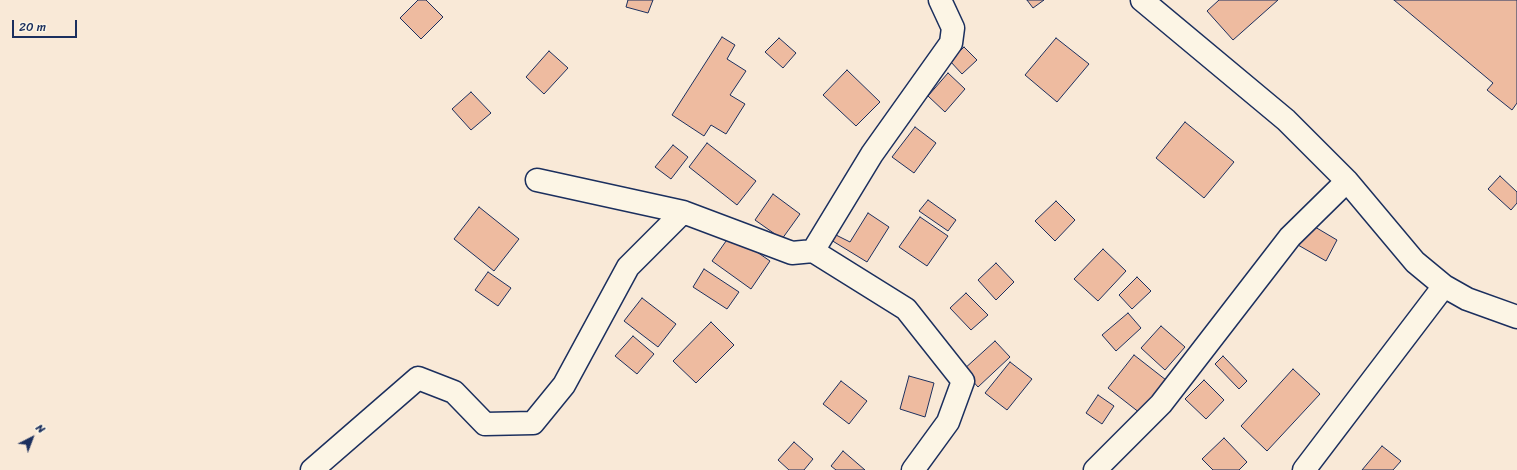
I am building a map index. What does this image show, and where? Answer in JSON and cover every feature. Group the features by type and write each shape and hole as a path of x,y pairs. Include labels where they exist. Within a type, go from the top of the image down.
{"street":[{"path":"813,251 872,154 951,43 953,28 940,0"},
{"path":"1142,0 1286,120 1347,181 1415,262 1444,286 1467,299 1517,317"},
{"path":"537,180 683,212 792,252 813,251 906,309 963,381 948,422 913,470"},
{"path":"1095,470 1161,404 1290,237 1347,181"},
{"path":"312,470 418,378 454,392 485,424 533,423 564,385 628,267 683,212"},
{"path":"1304,470 1444,286"}],"building":[{"path":"418,0 426,0 443,17 421,39 400,18"},
{"path":"628,0 653,0 648,13 626,7"},
{"path":"1027,0 1044,0 1033,8"},
{"path":"1219,0 1278,0 1233,40 1207,11"},
{"path":"1394,0 1517,0 1517,103 1512,110 1487,90 1493,83"},
{"path":"722,37 735,45 727,59 746,71 730,95 745,104 726,134 711,125 704,136 672,115"},
{"path":"779,38 796,53 783,68 765,52"},
{"path":"1056,38 1089,64 1057,102 1025,75"},
{"path":"964,47 977,60 962,74 950,61"},
{"path":"549,51 568,68 544,94 526,77"},
{"path":"847,70 880,102 856,126 823,95"},
{"path":"948,73 965,89 945,112 928,96"},
{"path":"471,92 491,113 471,130 452,109"},
{"path":"1185,122 1234,162 1204,198 1156,158"},
{"path":"915,127 936,143 914,173 892,157"},
{"path":"707,143 756,181 737,205 689,167"},
{"path":"673,145 688,157 671,179 655,167"},
{"path":"1500,176 1517,192 1517,203 1511,210 1488,189"},
{"path":"773,194 800,214 782,239 755,220"},
{"path":"928,200 956,220 948,231 919,211"},
{"path":"1056,201 1075,220 1055,241 1035,221"},
{"path":"479,207 519,239 494,271 454,239"},
{"path":"868,213 889,227 867,262 831,240 834,234 850,242"},
{"path":"920,217 948,236 927,266 899,247"},
{"path":"1310,224 1337,240 1326,261 1298,245"},
{"path":"731,234 770,261 751,289 712,261"},
{"path":"1103,249 1126,271 1098,301 1074,279"},
{"path":"996,263 1014,282 996,300 978,280"},
{"path":"704,269 739,292 727,309 693,287"},
{"path":"488,272 511,288 498,306 475,290"},
{"path":"1137,277 1151,291 1132,309 1119,295"},
{"path":"966,293 988,315 971,330 950,308"},
{"path":"642,298 676,324 658,347 624,321"},
{"path":"1128,313 1141,328 1116,351 1102,335"},
{"path":"711,322 734,345 696,383 673,361"},
{"path":"1161,326 1185,347 1165,370 1141,348"},
{"path":"633,336 654,354 637,374 615,356"},
{"path":"995,341 1010,357 978,387 963,370"},
{"path":"1134,355 1166,380 1140,413 1108,388"},
{"path":"1223,356 1247,381 1239,389 1215,364"},
{"path":"1010,362 1032,379 1007,410 985,393"},
{"path":"1293,369 1320,394 1267,451 1241,426"},
{"path":"909,376 934,383 925,417 900,409"},
{"path":"1204,380 1224,400 1206,419 1185,399"},
{"path":"841,381 867,401 849,424 823,404"},
{"path":"1098,395 1114,406 1102,424 1086,413"},
{"path":"1224,438 1247,462 1239,470 1213,470 1202,459"},
{"path":"794,442 813,459 804,470 789,470 778,460"},
{"path":"1382,446 1401,461 1393,470 1362,470"},
{"path":"843,451 865,470 836,470 831,466"}]}
